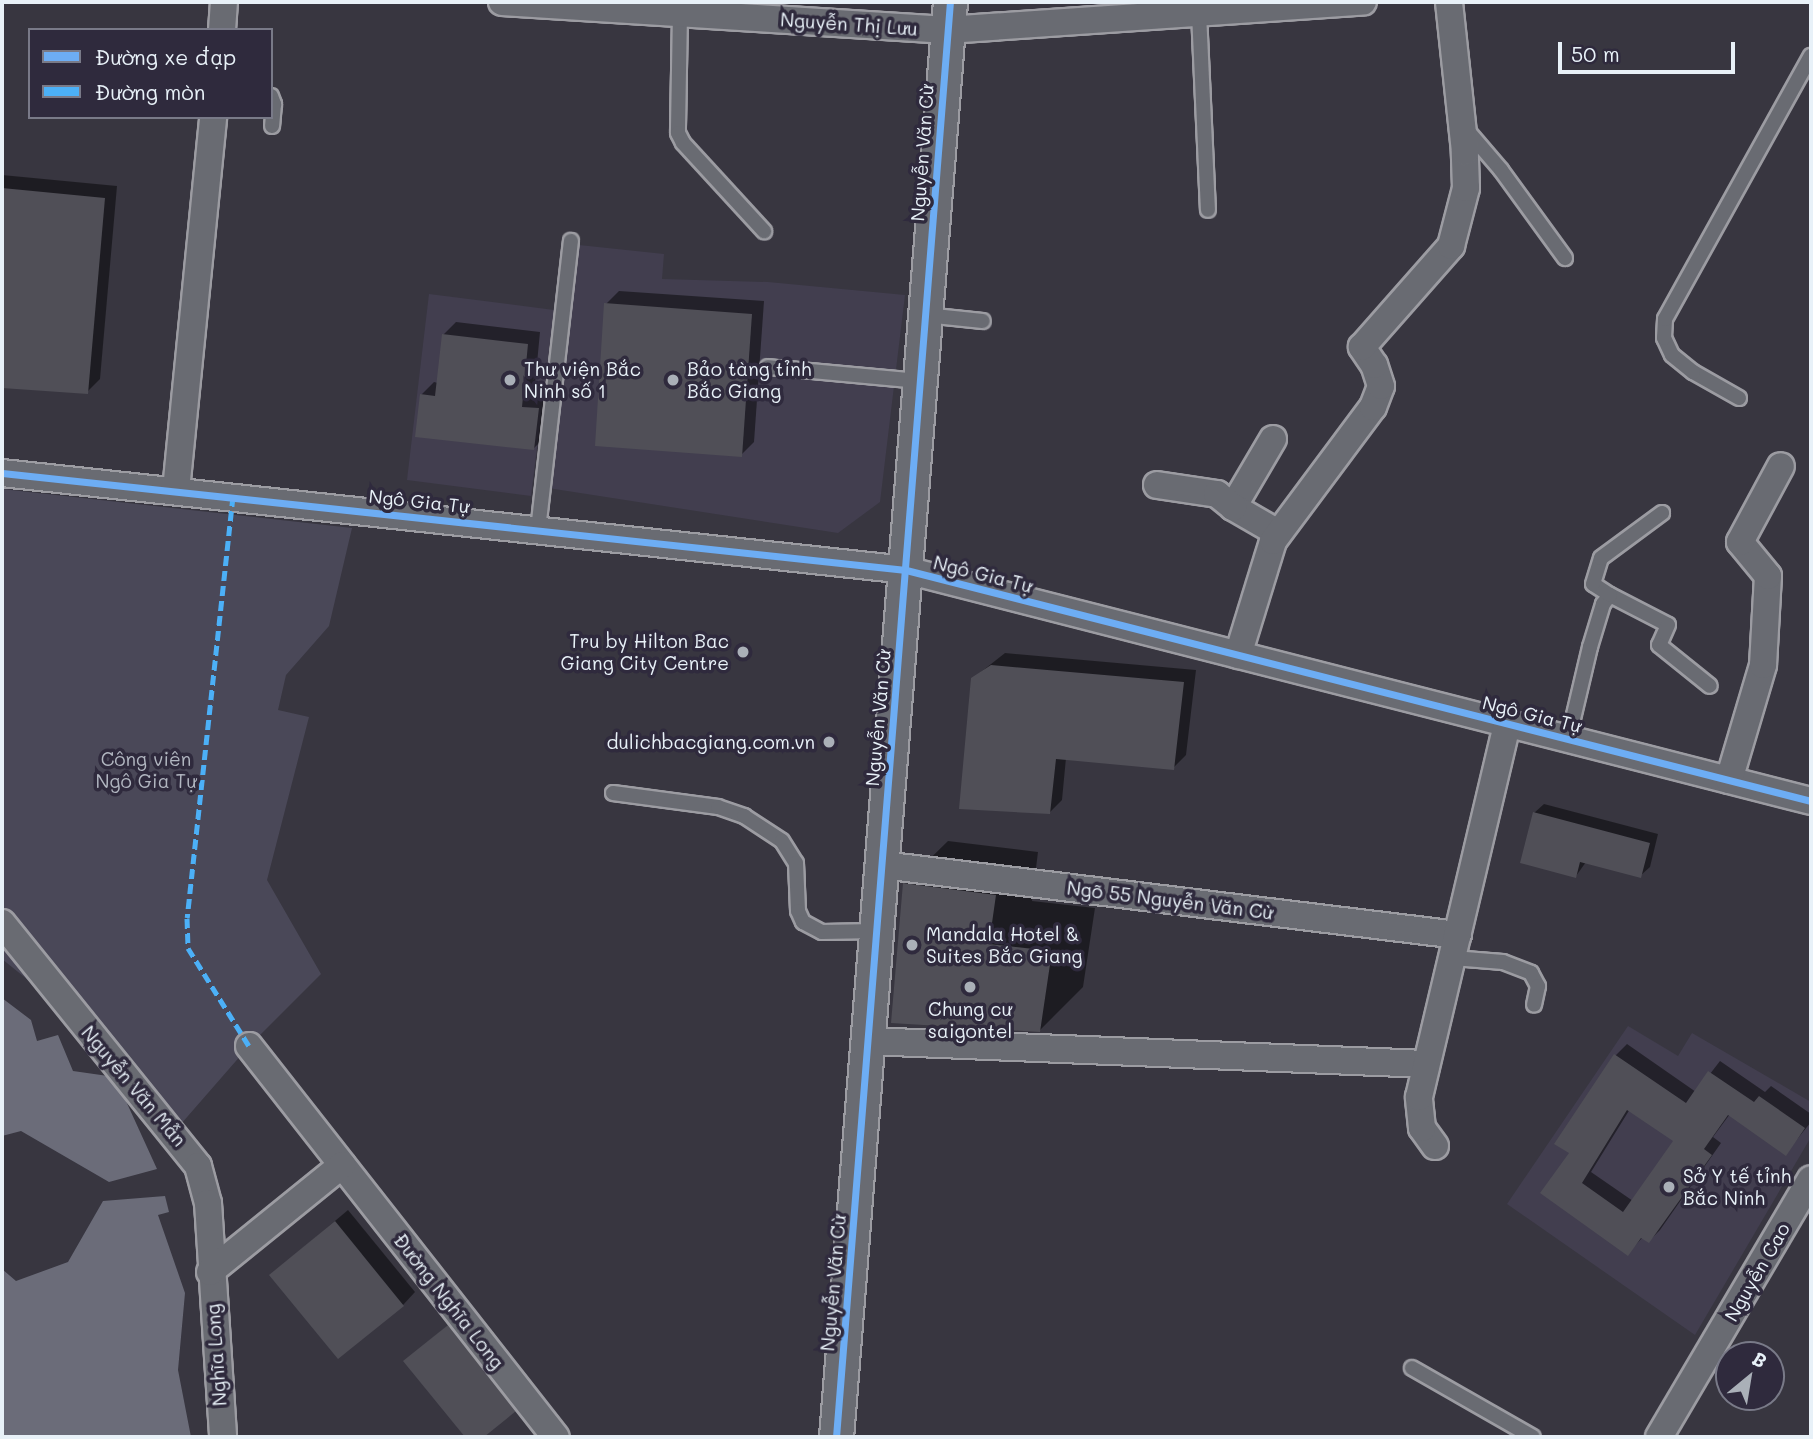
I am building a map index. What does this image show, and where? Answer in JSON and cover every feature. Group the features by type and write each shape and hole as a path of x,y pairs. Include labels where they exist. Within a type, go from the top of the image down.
{"street":[{"path":"222,28 224,2"},
{"name":"Nguyễn Thị Lưu","path":"502,2 680,13 949,16 1199,13 1363,2"},
{"path":"1238,655 1251,604 1278,533 1373,407 1381,386 1374,365 1362,347 1451,246 1466,188 1463,126 1449,2"},
{"name":"Nguyễn Văn Cừ","path":"836,1437 949,16"},
{"path":"176,490 213,119"},
{"path":"1233,507 1273,439"},
{"path":"1729,780 1763,664 1768,576 1740,542 1781,466"},
{"name":"Ngô Gia Tự","path":"2,473 906,570 1811,802"},
{"path":"1157,485 1217,494 1233,507 1278,533"},
{"path":"1435,1146 1422,1128 1419,1111 1427,1064 1507,724"},
{"name":"Ngõ 55 Nguyễn Văn Cừ","path":"882,865 1456,946"},
{"name":"Nguyễn Văn Mẫn","path":"2,923 198,1166 208,1203 210,1272"},
{"path":"868,1041 1427,1064"},
{"name":"Đường Nghĩa Long","path":"248,1046 556,1437"},
{"path":"210,1272 342,1165"},
{"name":"Nguyễn Cao","path":"1660,1437 1811,1180"},
{"name":"Nghĩa Long","path":"210,1272 223,1437"}],"lane":[{"path":"680,13 678,133 683,143 764,231"},
{"path":"1199,13 1208,210"},
{"path":"1739,398 1693,372 1672,355 1664,338 1665,319 1811,56"},
{"path":"272,126 273,119"},
{"path":"1463,126 1501,170 1565,258"},
{"path":"538,530 571,241"},
{"path":"925,315 983,321"},
{"path":"768,367 921,381"},
{"path":"1662,513 1601,558 1593,584 1668,625 1659,645 1710,686"},
{"path":"1569,740 1590,647 1603,604 1610,595"},
{"path":"613,793 718,807 744,816 782,841 796,863 798,911 803,922 822,932 877,931"},
{"path":"1456,946 1531,974 1538,986 1534,1005"},
{"path":"1412,1368 1533,1437"}],"shaded area":[{"path":"579,245 664,254 662,279 768,282 905,295 880,502 838,533 548,488"},
{"path":"429,294 554,310 531,496 407,480"},
{"path":"2,998 31,1020 37,1041 58,1035 73,1071 115,1077 157,1169 109,1182 21,1131 2,1136"},
{"path":"1628,1026 1678,1056 1692,1033 1811,1102 1811,1137 1695,1335 1507,1204"},
{"path":"165,1196 169,1212 158,1215 185,1293 178,1370 191,1437 2,1437 2,1269 16,1281 68,1262 103,1201"}],"green space":[{"name":"Công viên Ngô Gia Tự","path":"2,489 352,528 329,626 286,675 278,710 309,717 267,880 321,974 249,1046 174,1132 59,1005 2,959"}],"building":[{"path":"2,188 105,198 88,394 2,388"},
{"name":"Bảo tàng tỉnh Bắc Giang","path":"604,303 752,314 742,457 595,446"},
{"name":"Thư viện Bắc Ninh số 1","path":"442,334 528,344 522,407 539,408 534,450 415,437 420,394 435,396"},
{"path":"991,665 1184,682 1174,770 1056,759 1050,814 959,809 971,678"},
{"path":"1533,812 1650,843 1641,878 1580,862 1576,878 1520,863"},
{"name":"Chung cư saigontel","path":"903,883 996,895 989,944 1052,951 1040,1032 891,1023"},
{"path":"1614,1054 1686,1103 1708,1071 1754,1102 1759,1096 1805,1128 1786,1156 1728,1115 1704,1149 1712,1155 1649,1243 1641,1238 1628,1256 1540,1193 1569,1153 1554,1144","holes":["1627,1110 1673,1141 1623,1212 1582,1183"]},
{"path":"335,1221 404,1306 338,1359 269,1275"},
{"path":"448,1325 516,1411 484,1437 465,1437 403,1361"}],"marked path":[{"path":"233,496 187,918 188,948 249,1046"}],"cycle path":[{"path":"836,1437 950,2"},
{"path":"2,473 906,570 1811,801"}],"place":[{"name":"Thư viện Bắc Ninh số 1","path":"510,380"},
{"name":"Bảo tàng tỉnh Bắc Giang","path":"673,380"},
{"name":"Tru by Hilton Bac Giang City Centre","path":"743,652"},
{"name":"dulichbacgiang.com.vn","path":"829,742"},
{"name":"Mandala Hotel & Suites Bắc Giang","path":"912,945"},
{"name":"Chung cư saigontel","path":"970,987"},
{"name":"Sở Y tế tỉnh Bắc Ninh","path":"1669,1187"}]}
